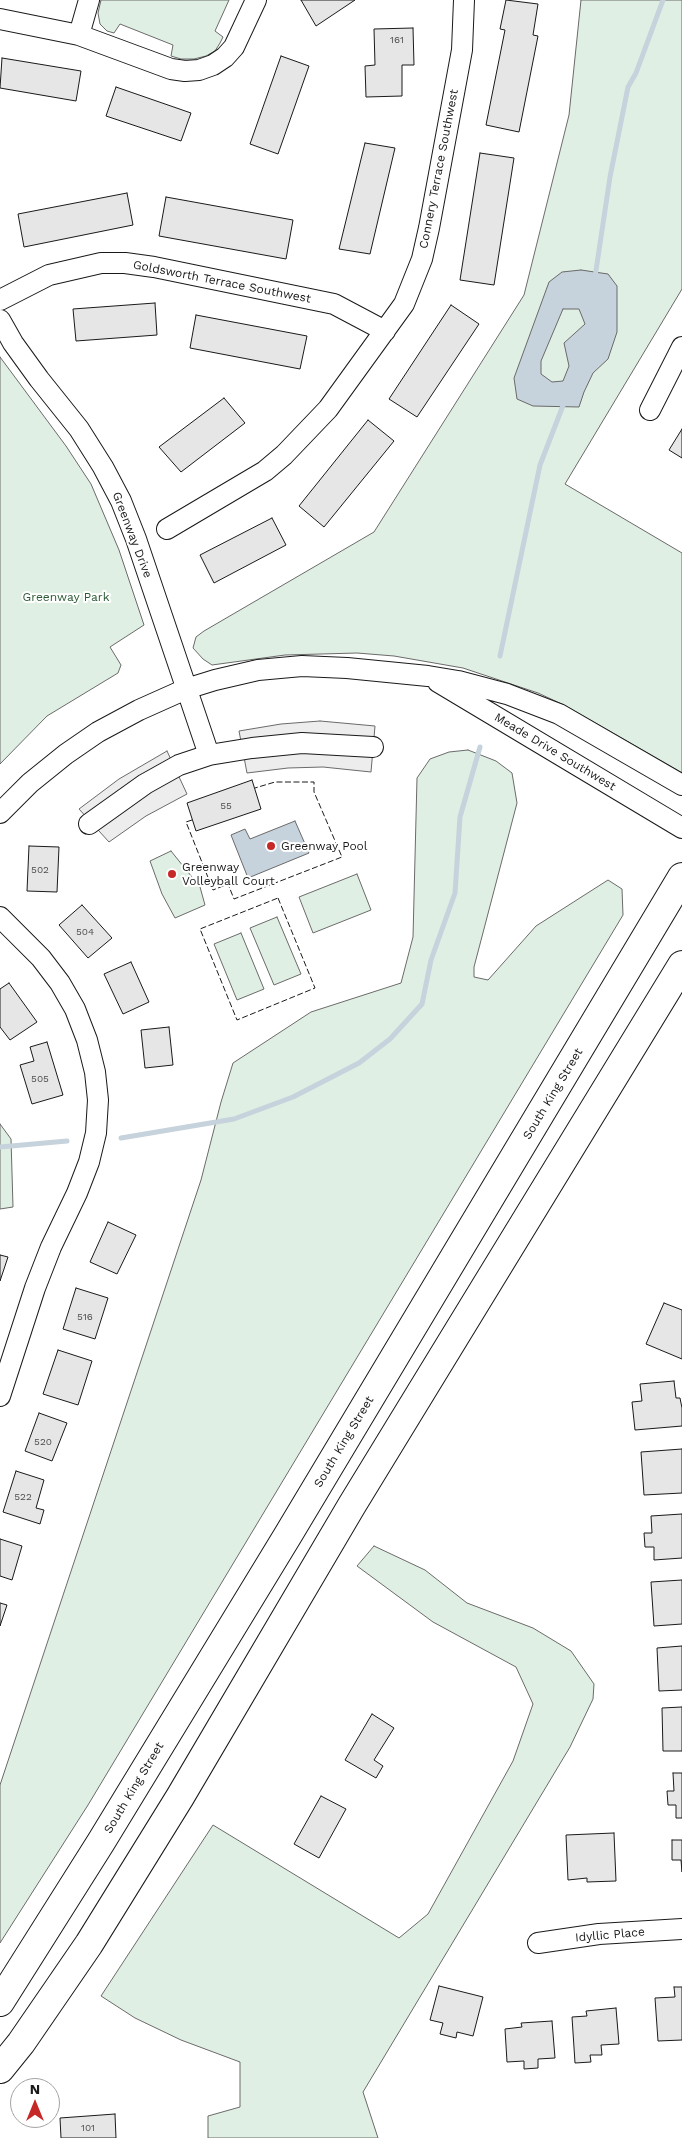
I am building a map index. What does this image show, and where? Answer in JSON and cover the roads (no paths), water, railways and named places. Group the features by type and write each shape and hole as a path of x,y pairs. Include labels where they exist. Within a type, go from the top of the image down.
{"highway":[{"name":"South King Street","path":"0,2002 102,1842 278,1552 682,878"},
{"path":"0,2069 21,2043 89,1944 180,1797 352,1505 682,965"}],"street":[{"path":"79,35 89,0"},
{"path":"0,19 79,35 171,68 185,71 200,70 219,61 234,47 256,0"},
{"name":"Connery Terrace Southwest","path":"167,529 265,471 284,455 328,409 404,304 413,282 429,228 462,50 464,0"},
{"name":"Goldsworth Terrace Southwest","path":"0,300 49,275 101,263 125,263 154,267 334,304 385,331"},
{"name":"Greenway Drive","path":"0,320 39,379 79,429 103,467 121,501 136,539 210,755"},
{"path":"650,410 682,347"},
{"name":"Meade Drive Southwest","path":"0,813 30,783 66,754 90,737 139,710 186,688 258,670 302,666 347,668 428,676 474,685 534,703 559,714 682,785"},
{"name":"Meade Drive Southwest","path":"428,676 682,828"},
{"path":"89,824 145,784 179,765 210,755 252,748 302,743 373,747"},
{"path":"0,917 40,958 60,983 75,1009 87,1040 95,1072 98,1100 96,1134 89,1162 38,1280 0,1396"},
{"name":"Idyllic Place","path":"538,1943 599,1934 682,1929"}],"waterway":[{"path":"595,277 610,177 628,87 636,73 663,0"},
{"path":"500,656 540,465 564,403"},
{"path":"121,1138 234,1119 293,1097 359,1063 390,1039 422,1004 431,960 455,893 460,817 480,747"},
{"path":"0,1147 67,1141"}],"place":[{"name":"Greenway Pool","path":"271,846"},
{"name":"Greenway Volleyball Court","path":"172,874"}],"park label":[{"name":"Greenway Park","path":"66,597"}]}
